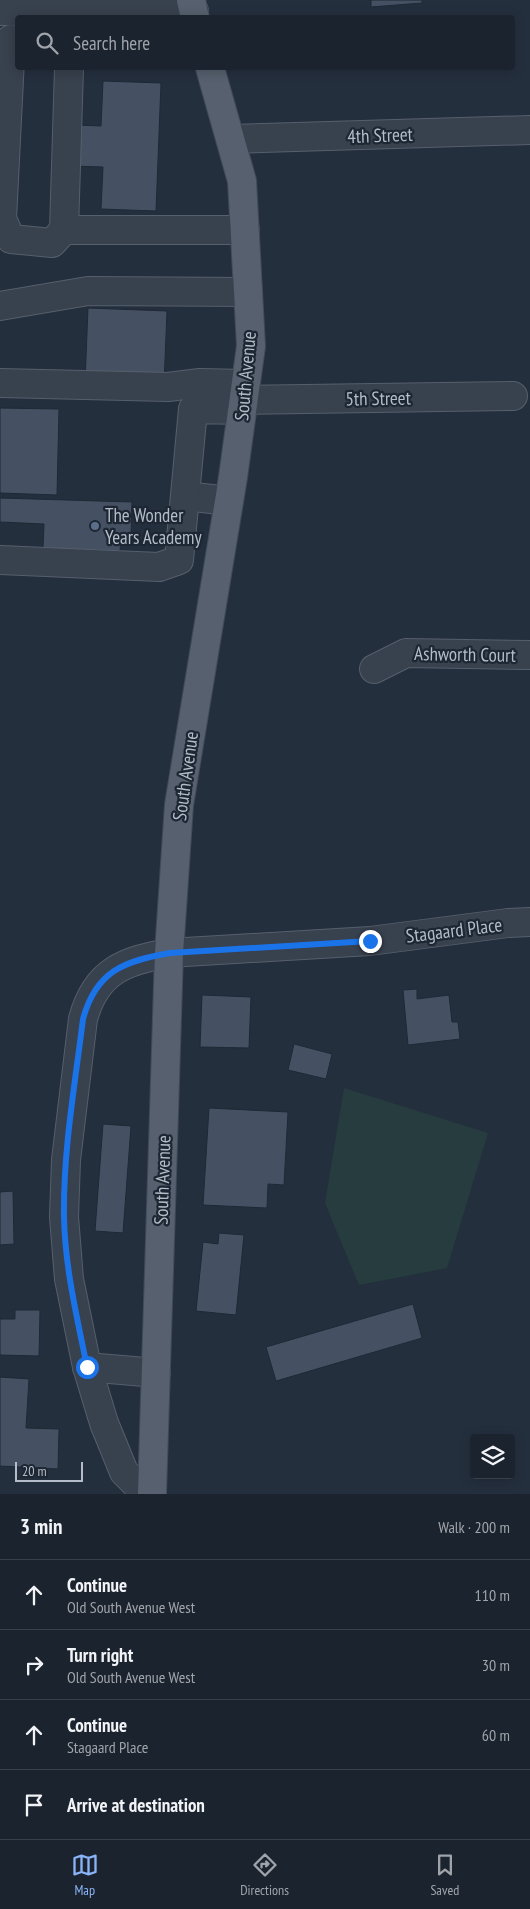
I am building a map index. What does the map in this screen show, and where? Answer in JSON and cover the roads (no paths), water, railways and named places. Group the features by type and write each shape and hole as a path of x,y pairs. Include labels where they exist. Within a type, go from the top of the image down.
{"main road":[{"name":"South Avenue","path":"152,1494 170,953 179,805 229,501 251,346 242,181 211,70"}],"street":[{"path":"0,11 193,10"},
{"path":"15,40 11,40 2,219 10,239 52,243 64,230 69,70"},
{"name":"4th Street","path":"230,139 530,130"},
{"path":"64,230 245,230"},
{"path":"0,306 88,291 248,292"},
{"path":"0,383 168,387 200,383 244,398"},
{"path":"0,394 175,399 194,409 244,398"},
{"name":"5th Street","path":"244,398 513,396"},
{"path":"0,560 160,567 179,560 194,409"},
{"path":"185,496 229,501"},
{"name":"Ashworth Court","path":"374,669 406,653 530,655"},
{"name":"Stagaard Place","path":"146,1494 124,1472 104,1423 87,1367 69,1279 64,1217 66,1160 83,1019 88,999 116,968 141,958 170,953 370,941 508,923 530,922"},
{"path":"87,1367 156,1373"}],"place":[{"name":"The Wonder Years Academy","path":"95,526"}]}
